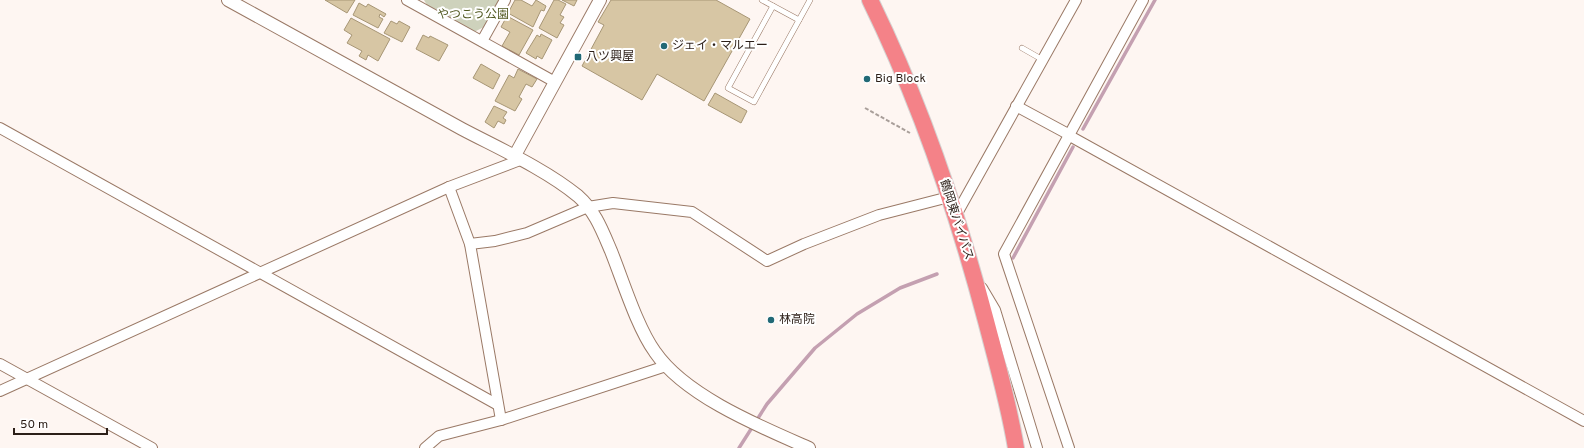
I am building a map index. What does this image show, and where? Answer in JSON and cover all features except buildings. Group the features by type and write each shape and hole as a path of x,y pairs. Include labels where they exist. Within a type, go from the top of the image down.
{"highway":[{"name":"鶴岡東バイパス","path":"870,0 910,91 956,215 974,274 1011,416 1016,448"}],"street":[{"path":"482,41 505,0"},
{"path":"0,391 449,187 517,158 555,82 600,0"},
{"path":"956,215 1076,0"},
{"path":"1069,448 1004,254 1143,0"},
{"path":"231,1 517,158 570,190 598,219 644,330 654,351 666,366 695,389 745,419 809,448"},
{"path":"411,1 555,82"},
{"path":"1016,106 1584,420"},
{"path":"0,128 498,404"},
{"path":"449,187 470,244 501,420"},
{"path":"470,244 495,241 527,233 588,207 613,203 692,212 767,261 804,244 879,215 949,197"},
{"path":"974,274 995,310 1037,448"},
{"path":"0,364 152,448"},
{"path":"425,448 439,436 501,420 666,366"}],"lane":[{"path":"762,0 799,20"},
{"path":"773,6 728,88 754,102 810,0"},
{"path":"1022,48 1043,60"}],"path":[{"path":"865,108 910,133"}],"green space":[{"name":"やつこう公園","path":"424,0 500,0 486,26 474,32 427,5"}],"waterway":[{"path":"1083,129 1155,0"},
{"path":"1013,258 1073,147"},
{"path":"739,448 767,404 815,348 857,314 900,288 937,274"}],"place":[{"name":"ジェイ・マルエー","path":"664,46"},
{"name":"八ツ興屋","path":"578,57"},
{"name":"Big Block","path":"867,79"},
{"name":"林高院","path":"771,320"}]}
